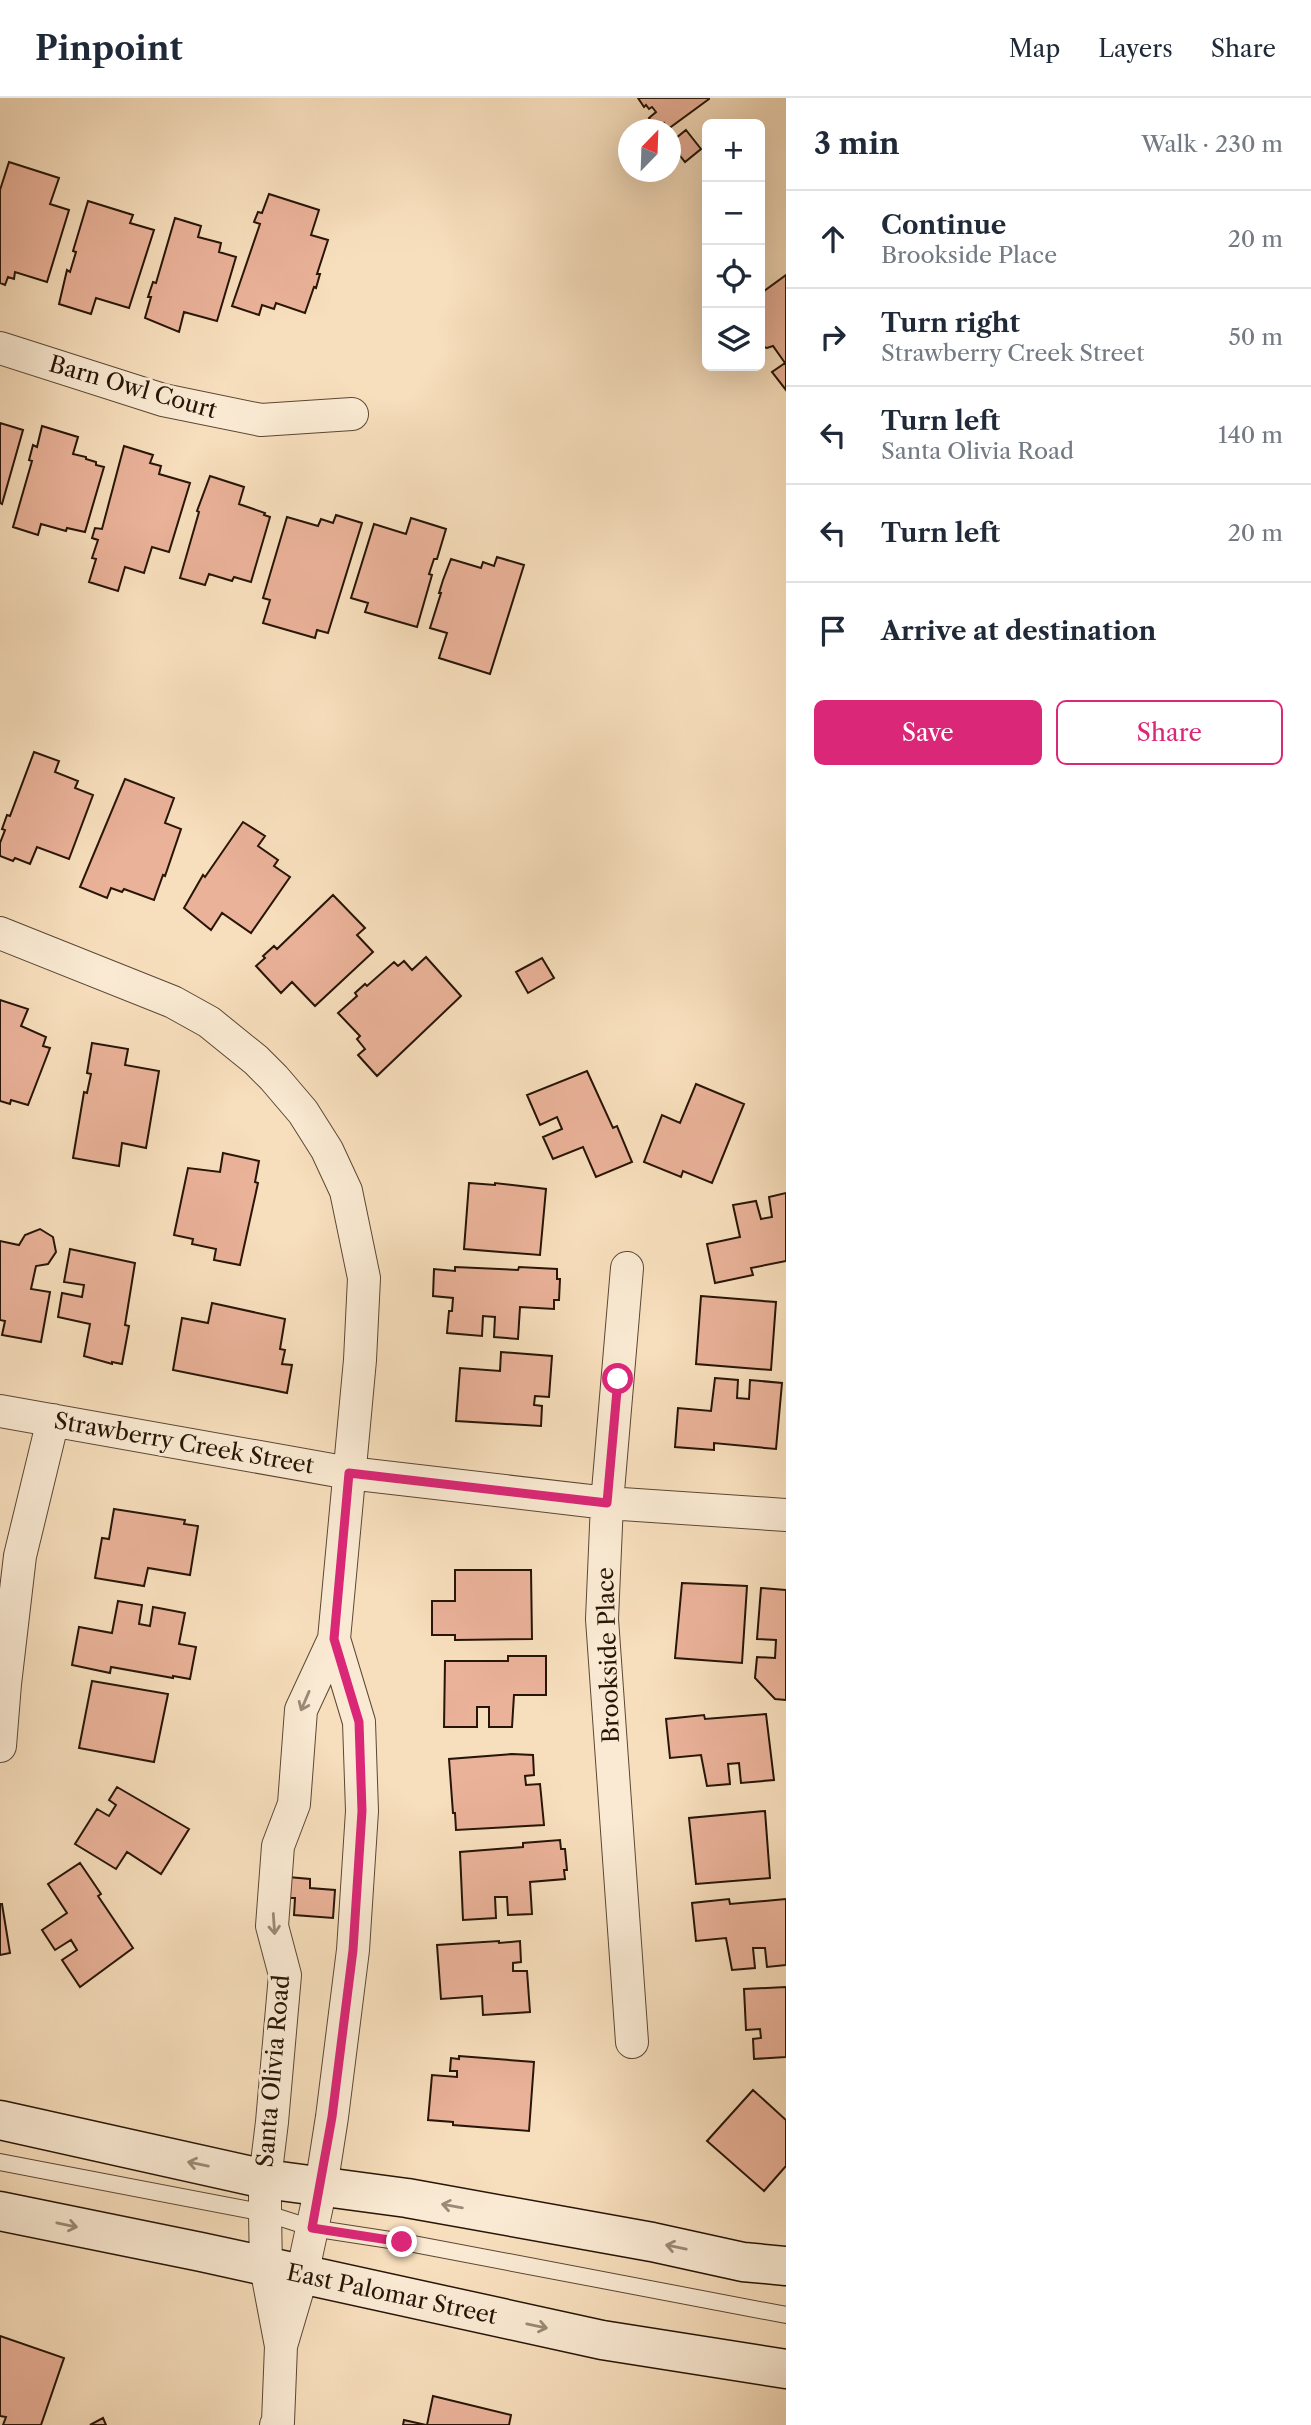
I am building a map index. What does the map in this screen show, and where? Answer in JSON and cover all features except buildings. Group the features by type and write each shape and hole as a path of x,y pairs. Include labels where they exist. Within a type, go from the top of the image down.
{"main road":[{"path":"0,2120 265,2196 321,2187 407,2198 652,2242 743,2262 786,2266"},
{"name":"East Palomar Street","path":"0,2211 602,2340 786,2369"}],"street":[{"name":"Barn Owl Court","path":"0,348 163,400 261,420 352,414"},
{"name":"Santa Olivia Road","path":"0,933 173,1002 209,1022 256,1060 303,1112 327,1150 346,1191 364,1278 334,1639 301,1710 294,1804 278,1846 272,1926 285,1975 265,2196 284,2271 277,2424"},
{"name":"Brookside Place","path":"627,1268 607,1503 602,1619 632,2042"},
{"name":"Strawberry Creek Street","path":"0,1411 349,1473 607,1503 786,1515"},
{"path":"0,1746 20,1556 53,1420"},
{"name":"Santa Olivia Road","path":"284,2271 312,2228 321,2187 353,1950 362,1811 359,1722 334,1639"}],"lane":[{"path":"0,2162 265,2196 312,2228 402,2242 786,2315"}],"route":[{"path":"402,2242 312,2228 332,2117 353,1950 362,1811 359,1722 334,1639 349,1473 607,1503 618,1379"}]}
